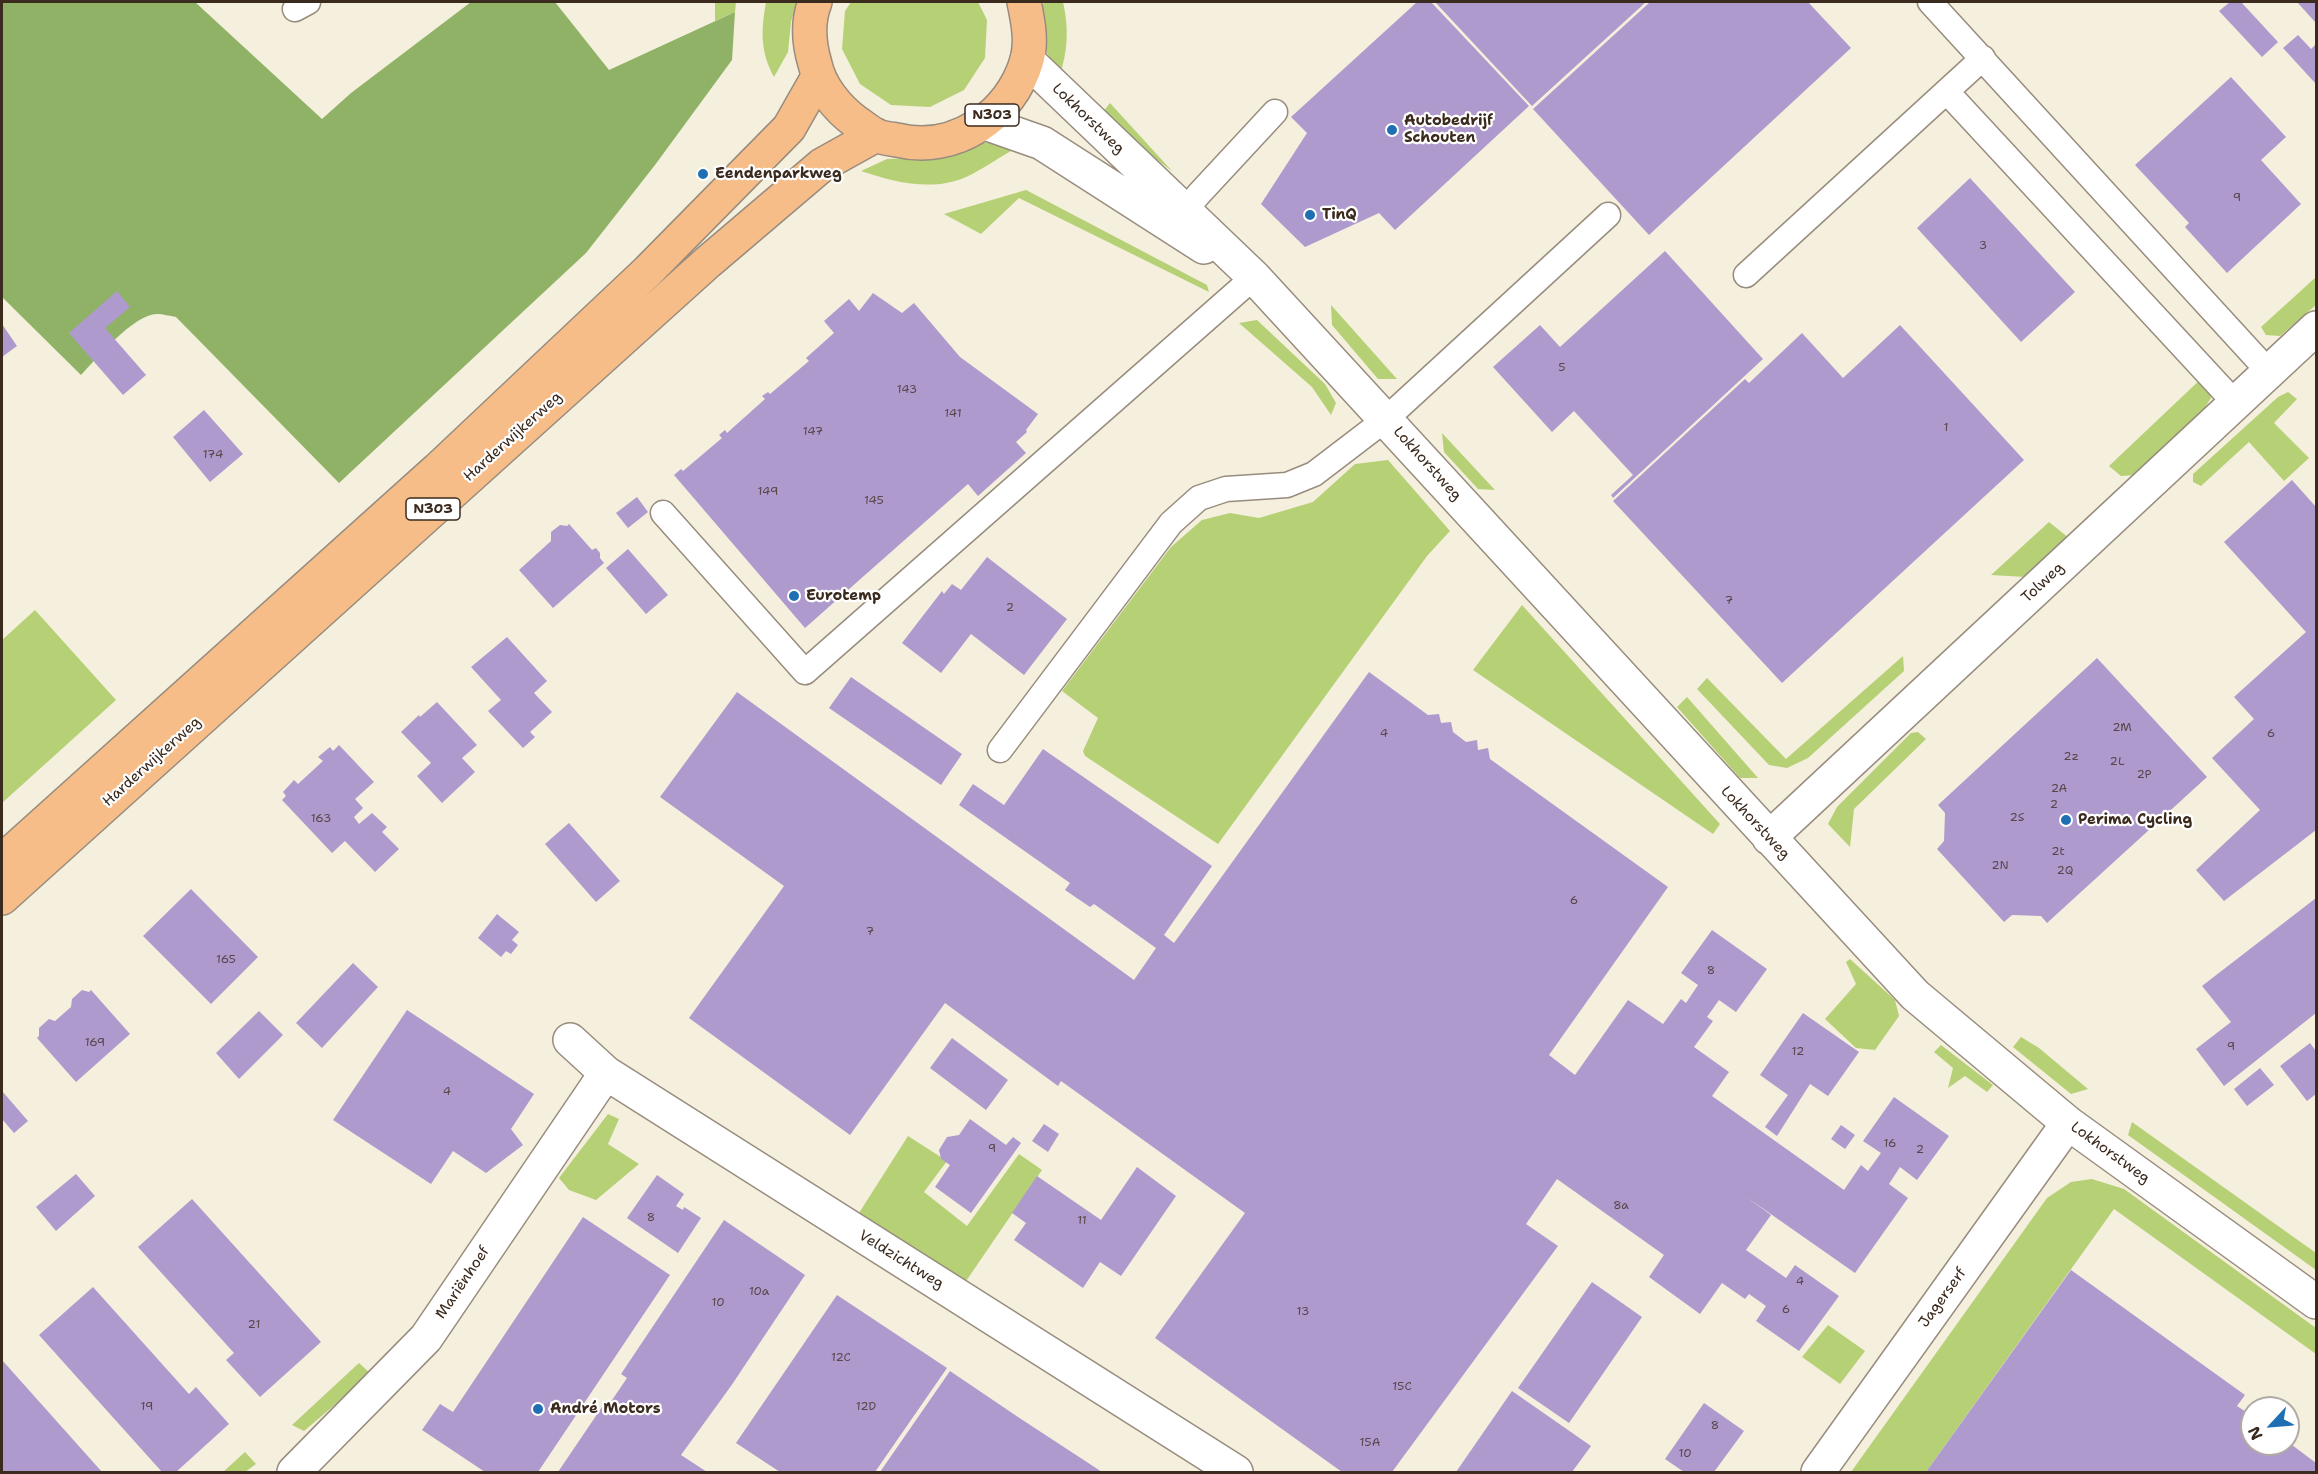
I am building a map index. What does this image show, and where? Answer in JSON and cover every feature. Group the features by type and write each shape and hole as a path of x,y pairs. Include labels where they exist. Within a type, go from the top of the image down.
{"main road":[{"name":"N303","path":"815,2 812,11 810,45 818,77 842,112 876,135 913,144 951,140 985,123 1011,95 1027,60 1030,28 1024,2"},
{"name":"Harderwijkerweg","path":"2,861 438,469 648,271 789,128 818,77"},
{"name":"Harderwijkerweg","path":"2,898 708,262 822,165 876,135"}],"street":[{"name":"Lokhorstweg","path":"1027,60 1179,219 1254,277 1915,995 2068,1123 2316,1302"},
{"name":"Lokhorstweg","path":"985,123 1042,143 1179,219"},
{"name":"Tolweg","path":"1769,838 2316,328"},
{"name":"Veldzichtweg","path":"570,1040 606,1072 1236,1473"},
{"name":"Mariënhoef","path":"294,1473 426,1338 606,1072"},
{"name":"Jagerserf","path":"1818,1473 2068,1123"}],"lane":[{"path":"1930,2 2269,372"},
{"path":"1746,275 1983,58"},
{"path":"1947,92 2235,404"},
{"path":"1179,219 1275,112"},
{"path":"1000,750 1172,523 1199,498 1226,489 1287,485 1314,474 1386,419 1608,215"},
{"path":"663,513 805,672 1254,277"}],"green space":[{"path":"2,2 195,2 322,119 351,93 471,2 555,2 609,70 735,12 732,60 655,165 586,253 339,483 176,317 157,314 138,321 116,338 81,375 2,297"},
{"path":"715,2 736,2 735,12 715,21"},
{"path":"766,2 797,2 791,22 788,52 774,77 769,68 763,41"},
{"path":"851,2 978,2 987,20 985,58 964,90 930,107 891,105 860,84 842,49 845,11"},
{"path":"1044,2 1063,2 1067,40 1059,77 1046,50 1041,31 1041,11"},
{"path":"1110,103 1172,171 1099,117"},
{"path":"975,143 996,143 1011,151 966,177 940,184 900,182 861,171 887,159 914,158"},
{"path":"1026,190 1207,285 1209,292 1019,198 981,234 944,214"},
{"path":"2316,277 2316,305 2280,336 2266,335 2261,327"},
{"path":"1331,305 1397,379 1378,379 1332,325"},
{"path":"1257,320 1325,384 1336,403 1331,415 1312,387 1239,323"},
{"path":"2204,376 2211,398 2198,418 2136,475 2121,476 2109,466"},
{"path":"2288,392 2297,399 2274,423 2309,458 2284,481 2249,442 2201,486 2193,482 2193,474 2278,397"},
{"path":"1442,433 1495,490 1478,489 1444,452"},
{"path":"1388,460 1450,531 1427,556 1218,844 1085,756 1083,751 1098,718 1062,691 1171,547 1202,520 1230,513 1259,518 1313,502 1355,464"},
{"path":"2049,522 2069,538 2026,577 1991,575"},
{"path":"1522,605 1720,824 1713,834 1473,670"},
{"path":"35,610 116,700 2,803 2,640"},
{"path":"1903,656 1904,671 1808,758 1787,768 1769,765 1697,689 1707,678 1786,759"},
{"path":"1687,697 1758,778 1740,778 1677,707"},
{"path":"1918,732 1926,739 1854,809 1850,847 1828,824 1837,807 1911,733"},
{"path":"1850,959 1895,1000 1899,1016 1875,1050 1856,1048 1825,1019 1856,984 1846,962"},
{"path":"2021,1037 2039,1048 2088,1089 2071,1094 2013,1047"},
{"path":"1941,1045 1993,1085 1987,1092 1965,1076 1948,1088 1953,1068 1934,1052"},
{"path":"608,1114 619,1119 608,1144 639,1164 596,1200 569,1190 559,1178"},
{"path":"2132,1122 2316,1253 2316,1270 2128,1135"},
{"path":"908,1136 947,1161 924,1192 967,1226 1019,1154 1042,1170 964,1284 859,1213"},
{"path":"2092,1179 2124,1189 2316,1328 2316,1354 2114,1209 1926,1472 1851,1472 2047,1198 2071,1182"},
{"path":"1828,1325 1865,1351 1840,1384 1802,1357"},
{"path":"359,1363 371,1374 304,1431 292,1425"},
{"path":"245,1452 256,1464 245,1472 223,1472"}],"building":[{"path":"1417,2 1431,2 1529,106 1395,230 1379,213 1305,247 1261,204 1307,133 1291,117"},
{"path":"1435,2 1646,2 1532,106"},
{"path":"1650,2 1808,2 1851,48 1649,235 1533,109"},
{"path":"2230,2 2241,2 2278,42 2262,57 2219,11"},
{"path":"2297,2 2316,2 2316,23"},
{"path":"2298,35 2311,49 2316,44 2316,84 2283,48"},
{"path":"2231,77 2286,137 2261,160 2301,204 2227,273 2185,227 2189,223 2135,165"},
{"path":"1970,178 2075,292 2021,342 1917,228"},
{"path":"1665,251 1763,359 1613,498 1611,495 1633,475 1574,411 1552,432 1493,367 1540,325 1560,347"},
{"path":"117,291 130,307 105,328 146,375 123,395 69,333"},
{"path":"873,293 902,313 914,303 960,357 1038,414 1026,430 1027,432 1016,442 1026,453 978,496 968,484 805,628 674,475 681,469 683,471 722,438 719,435 725,430 727,433 765,399 762,396 768,392 770,394 809,361 806,358 834,333 824,321 849,299 859,311"},
{"path":"2,324 17,346 2,357"},
{"path":"1900,325 2024,460 1782,683 1613,501 1745,379 1749,383 1802,333 1843,378"},
{"path":"204,410 243,454 210,482 173,437"},
{"path":"2292,480 2316,507 2316,830 2224,901 2196,870 2260,810 2212,758 2254,719 2234,697 2306,632 2224,542"},
{"path":"637,497 648,512 628,528 616,513"},
{"path":"569,524 592,550 596,548 604,563 553,608 519,570 551,541 551,532 560,525"},
{"path":"628,549 668,595 646,614 606,568"},
{"path":"987,557 1067,619 1024,675 971,634 941,673 902,643 942,591 944,594 952,584 961,590"},
{"path":"507,637 547,681 534,693 552,712 530,732 535,737 523,748 488,711 501,700 471,667"},
{"path":"2097,658 2207,777 2047,923 2041,916 2012,915 2004,922 1937,849 1944,841 1945,813 1938,805"},
{"path":"1369,672 1428,715 1439,714 1441,723 1451,722 1453,732 1466,742 1477,740 1478,750 1488,748 1490,759 1668,887 1549,1055 1575,1075 1628,1000 1663,1024 1681,999 1686,1003 1698,985 1681,973 1712,930 1767,969 1736,1012 1719,1000 1707,1017 1713,1021 1694,1047 1729,1072 1712,1096 1844,1190 1861,1165 1868,1171 1881,1153 1863,1141 1894,1097 1949,1136 1917,1180 1900,1167 1889,1184 1908,1198 1855,1273 1745,1196 1771,1215 1746,1250 1786,1278 1795,1265 1839,1296 1799,1351 1756,1321 1766,1306 1749,1294 1745,1299 1722,1283 1700,1314 1649,1277 1664,1255 1557,1179 1526,1224 1558,1246 1392,1472 1342,1472 1155,1338 1245,1213 1061,1081 1058,1086 945,1003 850,1135 689,1018 784,886 660,797 737,692 1134,980 1156,948 1094,904 1090,907 1065,890 1070,883 959,805 973,784 1004,805 1043,749 1212,866 1164,935 1174,943"},
{"path":"851,677 962,754 941,785 829,708"},
{"path":"437,702 477,745 462,758 475,772 442,803 417,776 431,763 401,732"},
{"path":"339,745 374,782 355,799 363,808 354,817 359,824 372,813 387,827 382,832 399,849 375,872 345,841 332,853 282,800 286,796 283,792 294,780 298,784 323,761 318,757 330,747 333,751"},
{"path":"569,823 620,881 596,902 545,844"},
{"path":"191,889 258,957 211,1004 143,936"},
{"path":"2316,898 2316,1013 2224,1086 2196,1049 2231,1022 2202,986"},
{"path":"497,914 519,932 512,940 518,945 511,954 506,951 501,957 478,938"},
{"path":"353,963 378,987 322,1048 296,1023"},
{"path":"82,990 89,992 91,990 130,1034 76,1082 37,1038 39,1028 49,1019 55,1021 71,1007 72,999"},
{"path":"407,1010 534,1094 511,1129 523,1145 486,1173 453,1151 431,1184 333,1120"},
{"path":"259,1011 283,1035 239,1079 216,1053"},
{"path":"1803,1013 1859,1052 1828,1096 1810,1084 1777,1136 1765,1127 1788,1095 1760,1075"},
{"path":"952,1038 1008,1080 986,1110 930,1068"},
{"path":"2310,1043 2316,1051 2316,1094 2307,1101 2280,1066"},
{"path":"2260,1068 2274,1085 2247,1106 2234,1089"},
{"path":"2,1091 28,1121 14,1133 2,1119"},
{"path":"970,1119 1006,1145 1013,1137 1021,1143 971,1213 935,1187 950,1165 941,1159 939,1150 947,1137 959,1135"},
{"path":"1044,1124 1059,1134 1048,1152 1032,1141"},
{"path":"1841,1125 1855,1135 1845,1149 1831,1139"},
{"path":"1137,1167 1176,1196 1121,1276 1100,1262 1083,1288 1014,1240 1026,1223 1012,1213 1037,1176 1101,1220"},
{"path":"76,1174 95,1196 56,1231 36,1207"},
{"path":"657,1175 684,1194 676,1206 683,1210 684,1207 701,1218 678,1253 627,1218"},
{"path":"192,1199 321,1342 260,1397 226,1360 234,1353 138,1247"},
{"path":"583,1217 670,1275 538,1472 485,1472 422,1430 440,1404 453,1412"},
{"path":"724,1220 805,1275 731,1386 681,1455 707,1472 558,1472 604,1404 608,1406 627,1378 621,1374"},
{"path":"2071,1270 2245,1395 2240,1396 2237,1406 2240,1408 2240,1456 2300,1456 2300,1451 2316,1463 2316,1472 1926,1472"},
{"path":"1592,1282 1642,1317 1569,1423 1518,1388"},
{"path":"93,1287 189,1394 196,1387 229,1424 176,1472 162,1472 39,1335"},
{"path":"837,1295 947,1368 875,1472 780,1472 736,1443"},
{"path":"2,1360 102,1472 2,1472"},
{"path":"950,1371 1018,1417 1102,1472 880,1472"},
{"path":"1512,1391 1591,1446 1572,1472 1456,1472"},
{"path":"1704,1403 1744,1431 1714,1472 1684,1472 1665,1459"}],"place":[{"name":"Autobedrijf Schouten","path":"1392,130"},
{"name":"Eendenparkweg","path":"703,174"},
{"name":"TinQ","path":"1310,215"},
{"name":"Eurotemp","path":"794,596"},
{"name":"Perima Cycling","path":"2066,820"},
{"name":"André Motors","path":"538,1409"}]}
